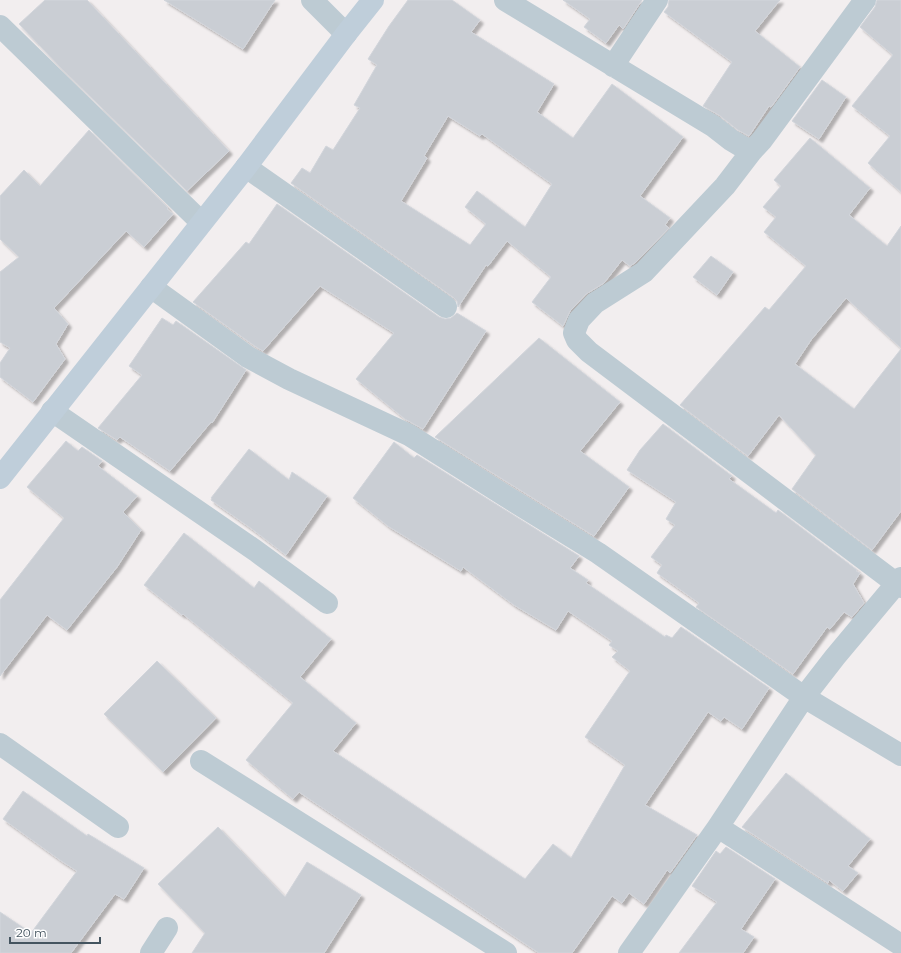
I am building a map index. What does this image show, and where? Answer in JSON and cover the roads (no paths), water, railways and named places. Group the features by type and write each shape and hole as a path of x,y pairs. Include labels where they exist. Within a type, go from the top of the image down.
{"street":[{"path":"312,0 346,34"},
{"path":"0,478 246,167 373,0"},
{"path":"505,0 713,126 731,140 752,152"},
{"path":"613,66 657,0"},
{"path":"630,953 718,826 804,697 835,657 899,583 589,352 577,340 574,333 579,320 595,303 644,272 725,186 762,140 865,0"},
{"path":"0,26 201,222"},
{"path":"246,167 446,307"},
{"path":"151,287 248,357 289,379 409,435 598,553 804,697 901,755"},
{"path":"52,412 256,551 327,602"},
{"path":"0,744 118,827"},
{"path":"201,761 506,953"},
{"path":"718,826 901,945"},
{"path":"151,953 167,928"}]}
